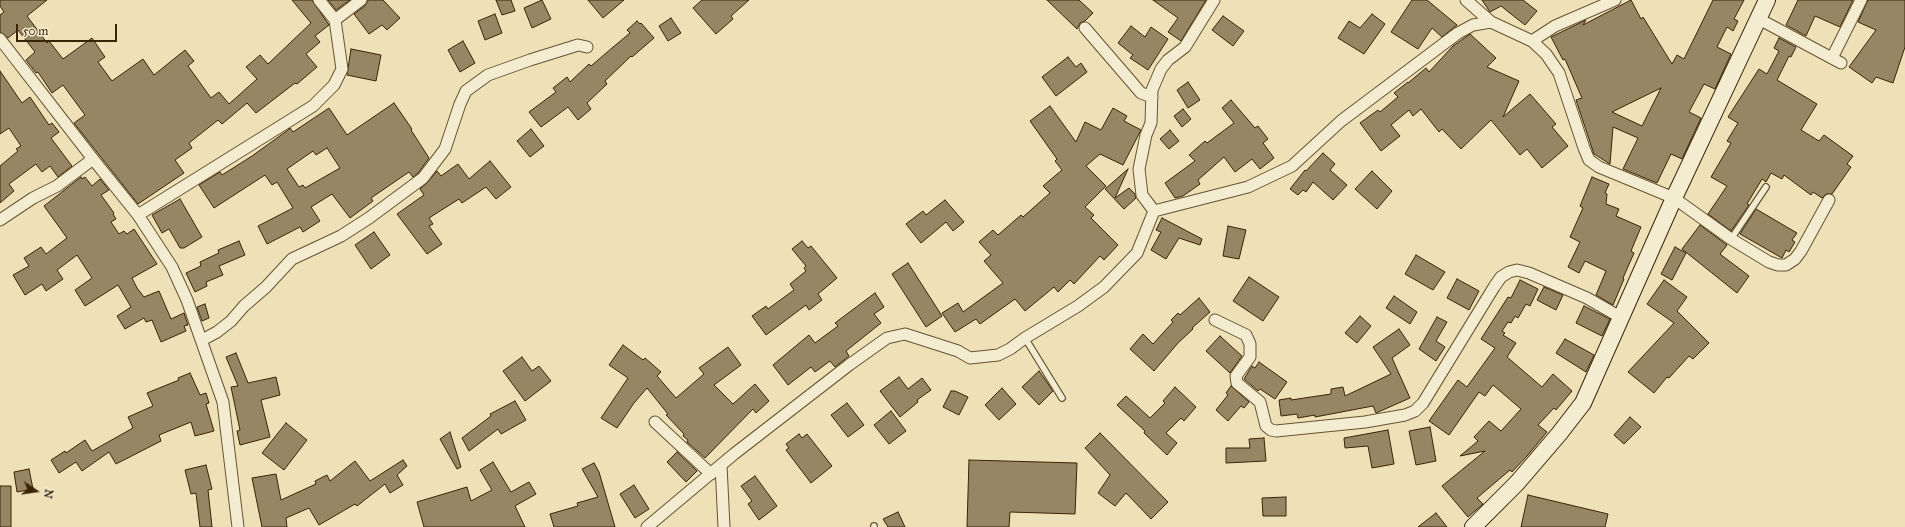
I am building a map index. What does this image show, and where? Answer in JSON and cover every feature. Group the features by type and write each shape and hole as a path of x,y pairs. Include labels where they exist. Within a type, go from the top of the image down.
{"main road":[{"path":"1473,527 1517,483 1559,434 1583,403 1674,198 1767,0"}],"street":[{"path":"138,215 313,106 334,85 342,69 335,20 319,0"},
{"path":"335,20 361,0"},
{"path":"1154,211 1142,195 1139,169 1146,135 1151,123 1152,90 1161,69 1168,60 1185,47 1214,0"},
{"path":"1466,0 1491,22 1532,41 1546,54 1559,73 1589,160 1599,167 1674,198 1732,239 1769,262 1778,265 1786,265 1795,259 1801,251 1829,200"},
{"path":"1532,41 1555,26 1615,0"},
{"path":"1759,19 1836,60 1862,0"},
{"path":"1154,211 1248,187 1292,166 1341,121 1458,33 1472,25 1491,22"},
{"path":"1085,28 1142,93 1152,97"},
{"path":"0,39 138,215 172,267 187,300 223,402 238,527"},
{"path":"202,340 231,322 244,306 292,259 341,236 369,218 423,178 445,149 466,90 488,75 578,45 587,46"},
{"path":"0,220 33,198 57,186 93,159"},
{"path":"647,527 721,465 849,365 887,338 905,334 958,352 970,358 998,355 1010,350 1025,338 1078,306 1104,287 1137,253 1154,211"},
{"path":"1215,320 1246,335 1250,344 1250,357 1236,376 1237,383 1260,402 1266,426 1271,430 1276,431 1365,422 1405,415 1415,411 1423,403 1494,287 1501,277 1509,272 1517,270 1528,273 1587,298 1620,317"},
{"path":"655,422 711,474"},
{"path":"721,465 724,527"}],"lane":[{"path":"1732,239 1766,187"},
{"path":"1025,338 1062,398"}],"building":[{"path":"0,0 47,0 27,16 47,43 49,41 63,59 92,38 105,57 98,62 112,81 143,59 154,75 185,50 194,61 188,66 211,98 219,92 229,104 257,79 246,67 260,55 268,64 311,23 292,0 312,0 329,25 315,36 320,42 306,54 317,67 297,84 295,83 256,113 247,103 222,124 218,120 189,143 192,148 175,160 184,173 138,204 74,123 85,115 63,85 52,93 38,72 36,73 26,60 35,52 18,30 8,38 0,32 0,15 4,12 0,6"},
{"path":"328,0 350,0 336,10"},
{"path":"368,0 383,0 400,18 387,30 382,25 369,34 354,14 365,6"},
{"path":"496,0 511,0 515,11 502,15"},
{"path":"542,0 551,19 532,28 524,8"},
{"path":"588,0 624,0 603,18"},
{"path":"702,0 749,0 731,16 733,19 716,34 693,8"},
{"path":"1047,0 1079,0 1093,13 1085,21 1080,23 1077,29"},
{"path":"1153,0 1206,0 1181,41 1168,32 1178,18"},
{"path":"1412,0 1427,0 1457,25 1442,37 1432,28 1418,49 1391,32"},
{"path":"1482,0 1523,0 1537,11 1525,25 1501,6 1490,12"},
{"path":"1631,0 1641,19 1643,17 1672,64 1677,55 1684,59 1713,0 1744,0 1734,19 1738,21 1733,31 1727,27 1717,47 1731,54 1715,89 1704,84 1689,112 1701,118 1682,159 1671,154 1657,183 1623,169 1638,138 1613,127 1610,164 1594,154 1576,100 1582,98 1565,59 1563,60 1551,37 1586,20 1583,25","holes":["1661,88 1642,126 1612,112"]},
{"path":"1798,0 1853,0 1840,27 1815,16 1806,36 1786,25"},
{"path":"1868,0 1905,0 1905,47 1893,83 1876,77 1872,83 1849,67 1876,30 1858,22"},
{"path":"495,14 502,33 485,40 478,21"},
{"path":"1372,14 1385,24 1364,54 1338,38 1349,21 1360,28"},
{"path":"1223,16 1244,31 1233,46 1212,30"},
{"path":"671,18 681,33 668,41 659,26"},
{"path":"637,21 640,24 641,23 654,38 632,57 631,56 605,81 607,84 587,103 591,109 578,120 568,107 541,127 529,112 556,92 553,88 567,77 570,82 589,64 591,66 630,33 627,30"},
{"path":"1131,26 1145,37 1151,27 1168,39 1148,70 1130,58 1133,55 1118,43"},
{"path":"1470,34 1496,58 1487,67 1519,81 1503,117 1530,94 1556,124 1552,127 1568,146 1542,168 1527,149 1520,155 1491,120 1461,149 1442,129 1439,132 1421,109 1413,116 1409,110 1391,125 1400,136 1381,151 1360,123 1378,110 1380,112 1398,97 1394,93 1426,68 1429,72 1453,46"},
{"path":"1779,38 1796,47 1791,57 1789,56 1777,80 1817,104 1801,130 1819,141 1824,135 1853,156 1847,164 1851,167 1832,194 1826,194 1822,198 1813,192 1811,195 1784,175 1782,179 1771,173 1766,182 1762,179 1747,204 1749,205 1731,231 1708,214 1727,186 1711,177 1731,143 1727,141 1738,123 1728,117 1759,69 1767,74 1779,51 1774,48"},
{"path":"463,41 475,63 460,72 448,50"},
{"path":"351,49 381,55 376,81 347,75"},
{"path":"1068,57 1076,67 1081,63 1087,72 1056,96 1042,77"},
{"path":"0,71 22,103 30,97 49,125 52,123 59,132 51,138 72,166 58,177 50,166 42,172 36,164 9,184 14,191 0,203 0,166 18,151 16,149 21,146 9,128 0,134"},
{"path":"1188,82 1200,100 1188,108 1177,90"},
{"path":"1231,100 1255,128 1258,126 1268,139 1263,143 1274,158 1260,169 1252,159 1235,172 1224,157 1198,180 1200,184 1183,196 1175,198 1165,183 1195,161 1189,155 1205,141 1207,143 1234,123 1222,108"},
{"path":"394,103 412,129 411,130 429,158 418,173 413,177 409,172 371,198 373,201 350,218 332,194 311,207 320,221 303,232 300,227 267,244 258,226 293,208 277,182 272,185 265,175 214,208 199,185 220,172 222,175 252,156 290,128 293,132 329,108 347,135","holes":["327,148 340,168 305,188 303,185 299,187 287,169 313,151 316,155"]},
{"path":"1050,106 1076,142 1085,122 1101,130 1113,108 1127,116 1124,121 1141,130 1123,165 1100,154 1086,166 1106,186 1085,207 1094,215 1091,218 1118,245 1104,260 1100,256 1074,284 1070,280 1058,292 1054,287 1025,311 1015,299 980,324 976,319 955,332 942,313 958,303 963,312 1003,283 984,261 991,255 979,242 993,230 998,235 1021,215 1023,217 1050,193 1043,186 1062,170 1055,161 1057,159 1030,121"},
{"path":"1183,109 1191,119 1182,127 1174,116"},
{"path":"531,129 544,146 530,157 517,141"},
{"path":"1170,130 1179,141 1169,149 1160,139"},
{"path":"1323,153 1335,164 1330,170 1347,185 1333,200 1313,182 1306,192 1303,190 1298,195 1290,189 1305,170 1306,171"},
{"path":"490,161 511,187 496,199 486,187 462,203 459,199 429,218 433,224 429,226 442,244 427,254 397,214 424,195 420,189 437,171 441,176 458,164 469,179"},
{"path":"1128,169 1115,198 1129,188 1135,194 1136,198 1124,209 1105,189"},
{"path":"1372,171 1392,191 1377,209 1355,189"},
{"path":"81,177 82,179 85,177 92,186 100,179 109,190 101,195 114,213 113,214 116,219 111,222 119,234 124,231 127,234 134,229 157,264 132,278 137,288 144,297 159,291 171,319 184,313 188,325 184,326 186,331 161,342 152,320 146,322 144,318 125,329 117,316 131,307 118,285 85,306 75,290 92,278 77,255 57,270 63,279 46,291 42,284 25,295 13,275 29,266 24,258 41,247 46,254 67,238 44,206"},
{"path":"1592,177 1609,184 1605,193 1607,194 1606,204 1619,209 1616,216 1641,227 1631,251 1634,253 1613,305 1596,295 1606,271 1585,261 1579,273 1568,267 1580,242 1570,237 1583,208 1580,206"},
{"path":"180,199 202,237 184,248 180,248 169,229 162,233 152,215"},
{"path":"945,200 964,222 953,231 946,222 921,243 906,224 923,211 926,215"},
{"path":"1756,209 1797,233 1792,240 1795,242 1789,252 1786,250 1782,258 1740,234"},
{"path":"1162,218 1202,239 1200,245 1179,238 1166,259 1151,250 1161,232 1156,230"},
{"path":"1700,225 1727,245 1720,254 1749,276 1737,293 1682,249"},
{"path":"1228,226 1246,230 1239,259 1223,256"},
{"path":"374,232 390,255 371,269 355,245"},
{"path":"239,241 245,255 219,266 223,275 206,282 207,286 195,292 186,273 201,266 200,262 219,253 218,250"},
{"path":"802,241 808,248 811,246 837,278 818,294 822,300 809,310 806,305 766,335 752,316 766,306 768,309 794,290 790,284 806,271 804,268 806,266 792,249"},
{"path":"1675,247 1686,253 1672,280 1661,274"},
{"path":"1416,255 1445,272 1433,290 1405,274"},
{"path":"908,263 942,316 926,327 892,274"},
{"path":"1249,277 1279,297 1263,321 1233,301"},
{"path":"1457,279 1479,291 1469,310 1447,298"},
{"path":"1520,280 1538,289 1530,306 1526,304 1518,318 1515,316 1511,323 1508,322 1502,331 1505,333 1503,335 1516,343 1507,357 1542,387 1553,374 1572,391 1556,410 1554,408 1538,425 1547,432 1512,472 1510,470 1477,498 1483,504 1468,517 1442,486 1485,451 1460,456 1478,441 1474,437 1489,421 1501,431 1521,409 1493,385 1485,396 1479,392 1449,435 1429,421 1458,380 1467,387 1495,348 1481,339 1508,297 1511,298"},
{"path":"1664,280 1687,297 1677,311 1709,343 1693,359 1689,356 1669,378 1667,377 1654,393 1628,372 1674,323 1647,304"},
{"path":"1544,287 1563,295 1556,310 1537,300"},
{"path":"875,293 884,307 874,314 881,323 846,351 849,356 835,367 830,361 815,372 811,367 788,385 773,365 809,335 815,343 838,326 835,323"},
{"path":"1394,296 1417,312 1410,324 1386,308"},
{"path":"1199,298 1210,312 1192,328 1193,329 1178,343 1154,371 1130,349 1143,334 1153,344 1173,322 1171,320 1178,313 1180,315"},
{"path":"205,304 209,318 202,321 197,307"},
{"path":"1584,306 1610,319 1602,336 1576,323"},
{"path":"1360,316 1371,326 1357,343 1345,333"},
{"path":"1437,317 1447,322 1436,341 1445,347 1436,361 1419,349"},
{"path":"1399,329 1410,345 1392,358 1410,398 1376,413 1373,406 1315,417 1315,415 1298,418 1297,414 1281,416 1279,400 1291,398 1291,400 1331,394 1331,389 1343,387 1345,396 1391,374 1373,347"},
{"path":"1220,336 1242,356 1230,373 1206,351"},
{"path":"1565,339 1594,355 1586,372 1556,353"},
{"path":"623,345 643,360 645,358 661,372 657,376 676,398 704,374 699,368 728,347 741,365 714,385 733,404 755,384 769,401 756,413 753,409 705,458 687,442 688,440 683,436 684,434 666,415 668,414 647,388 634,403 617,428 601,418 628,378 609,365"},
{"path":"236,353 248,383 276,377 280,395 261,400 270,437 240,445 237,431 240,430 231,387 238,386 226,357"},
{"path":"522,357 532,371 539,366 551,381 525,401 503,371"},
{"path":"1259,362 1287,382 1275,399 1260,389 1258,391 1244,379 1252,366 1255,368"},
{"path":"1039,371 1053,391 1039,405 1022,387"},
{"path":"190,373 200,395 206,393 209,403 206,404 214,431 195,436 191,422 159,435 161,441 116,464 109,452 82,471 76,462 59,473 51,460 65,451 66,453 85,440 92,451 133,428 128,417 153,406 147,393 179,380 178,378"},
{"path":"899,377 908,389 922,378 931,390 917,400 918,402 900,417 880,391"},
{"path":"1231,386 1249,402 1244,408 1241,406 1228,421 1216,410 1228,395 1226,393"},
{"path":"1175,387 1196,407 1184,421 1181,418 1166,433 1177,443 1167,455 1144,433 1145,431 1117,405 1126,396 1150,418 1165,403 1163,401"},
{"path":"1002,388 1016,404 999,420 985,405"},
{"path":"951,391 955,391 968,397 959,415 943,407"},
{"path":"515,401 526,420 501,434 498,429 469,451 462,438 491,416 490,414"},
{"path":"847,403 864,425 848,437 831,415"},
{"path":"891,411 906,431 889,444 874,425"},
{"path":"1630,417 1641,427 1624,444 1614,435"},
{"path":"286,423 307,440 284,470 262,453"},
{"path":"1430,427 1436,461 1416,465 1409,431"},
{"path":"1388,430 1394,464 1372,468 1368,446 1345,448 1344,438"},
{"path":"450,432 461,467 457,469 440,439"},
{"path":"1100,433 1168,502 1151,519 1126,493 1115,506 1098,493 1110,475 1085,448"},
{"path":"799,434 802,438 807,434 832,466 811,483 786,450 789,448 786,444"},
{"path":"1264,438 1266,461 1226,463 1226,448 1250,448 1249,439"},
{"path":"677,452 697,471 686,482 667,462"},
{"path":"403,460 407,466 397,475 403,485 390,493 385,484 357,506 355,504 319,525 309,508 286,518 287,527 262,527 252,478 276,474 281,500 316,484 315,481 327,475 330,481 355,461 370,481"},
{"path":"969,460 1077,463 1075,514 1010,512 1009,527 967,527"},
{"path":"493,462 511,492 529,482 536,494 515,506 525,527 424,527 417,502 467,487 471,501 492,490 480,470"},
{"path":"594,463 599,472 615,527 554,527 550,514 578,506 577,503 598,497 582,469"},
{"path":"206,465 212,489 208,490 212,527 200,527 196,493 191,494 185,470"},
{"path":"29,469 33,489 17,492 14,472"},
{"path":"755,476 777,506 759,520 748,504 752,501 741,486"},
{"path":"634,485 649,509 635,518 620,494"},
{"path":"0,486 11,486 11,527 0,527"},
{"path":"1528,495 1608,514 1605,527 1521,527"},
{"path":"1286,497 1286,516 1263,516 1262,498"},
{"path":"898,512 905,527 888,527 883,519"},
{"path":"1436,513 1447,527 1418,527"}]}
